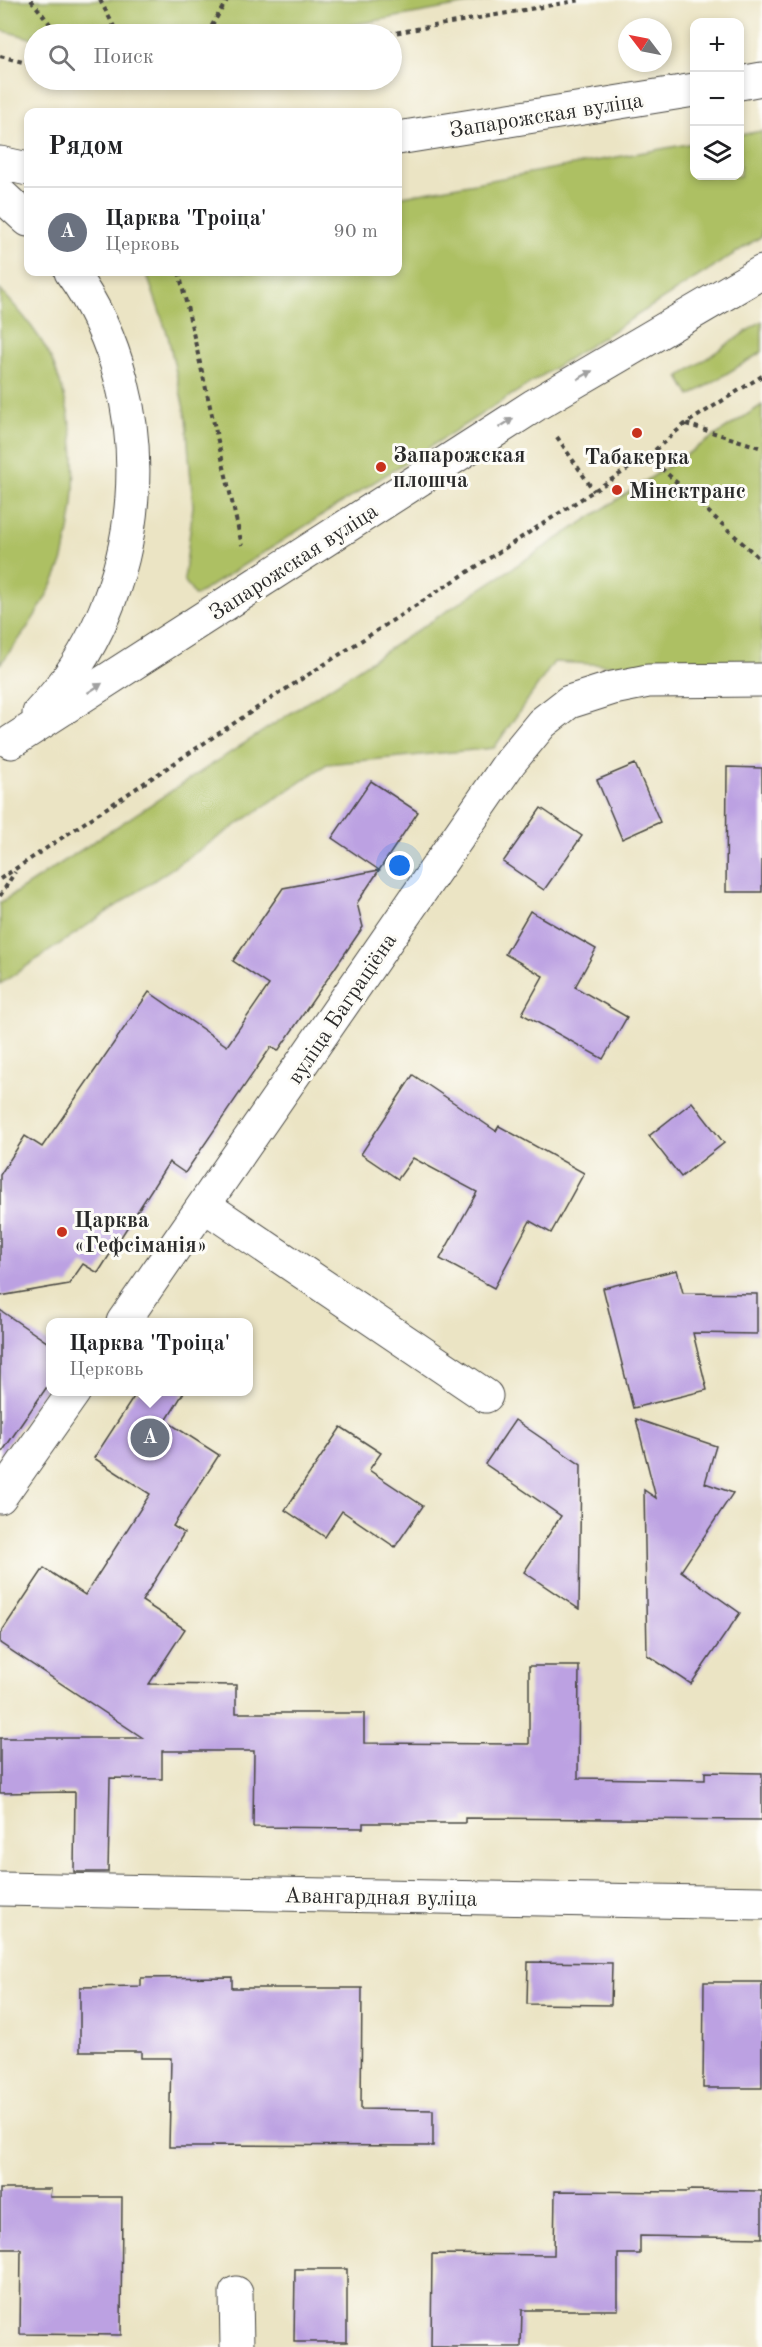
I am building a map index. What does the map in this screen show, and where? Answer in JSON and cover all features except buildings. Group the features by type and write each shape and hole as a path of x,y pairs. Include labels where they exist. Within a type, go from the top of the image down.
{"street":[{"path":"744,82 762,79"},
{"name":"Запарожская вуліца","path":"402,137 690,91"},
{"path":"0,163 24,168"},
{"path":"0,194 24,216"},
{"name":"Запарожская вуліца","path":"5,745 535,405 762,272"},
{"path":"5,745 60,691 97,631 122,565 133,495 131,424 115,355 85,291 73,276"},
{"name":"вуліца Баграціёна","path":"127,1318 510,762 542,723 569,702 613,688 648,681 762,680"},
{"path":"205,1206 486,1396"},
{"path":"0,1497 71,1396"},
{"name":"Авангардная вуліца","path":"0,1889 762,1903"},
{"path":"236,2294 237,2347"}],"path":[{"path":"31,0 50,24"},
{"path":"100,0 113,24"},
{"path":"213,24 227,0"},
{"path":"402,32 581,0"},
{"path":"0,56 24,62"},
{"path":"180,276 244,552"},
{"path":"0,879 272,698 648,456 685,424 762,376"},
{"path":"535,405 594,491"},
{"path":"685,424 762,448"},
{"path":"648,456 762,561"},
{"path":"0,896 17,868"}],"green space":[{"path":"0,0 490,0 357,24 24,24 24,36 0,30"},
{"path":"762,131 762,236 195,596 184,580 193,506 186,418 168,336 147,276 402,276 402,196 690,144 690,180 744,180 744,134"},
{"path":"0,290 32,327 55,368 68,410 74,453 74,497 61,564 34,618 0,664"},
{"path":"762,321 762,352 690,396 679,377"},
{"path":"762,405 762,673 554,662 494,748 327,764 0,984 0,903"}],"place":[{"name":"Табакерка","path":"637,433"},
{"name":"Запарожская плошча","path":"381,467"},
{"name":"Мінсктранс","path":"617,490"},
{"name":"Царква «Гефсіманія»","path":"62,1232"},
{"name":"Царква 'Троіца'","path":"150,1438"}]}
